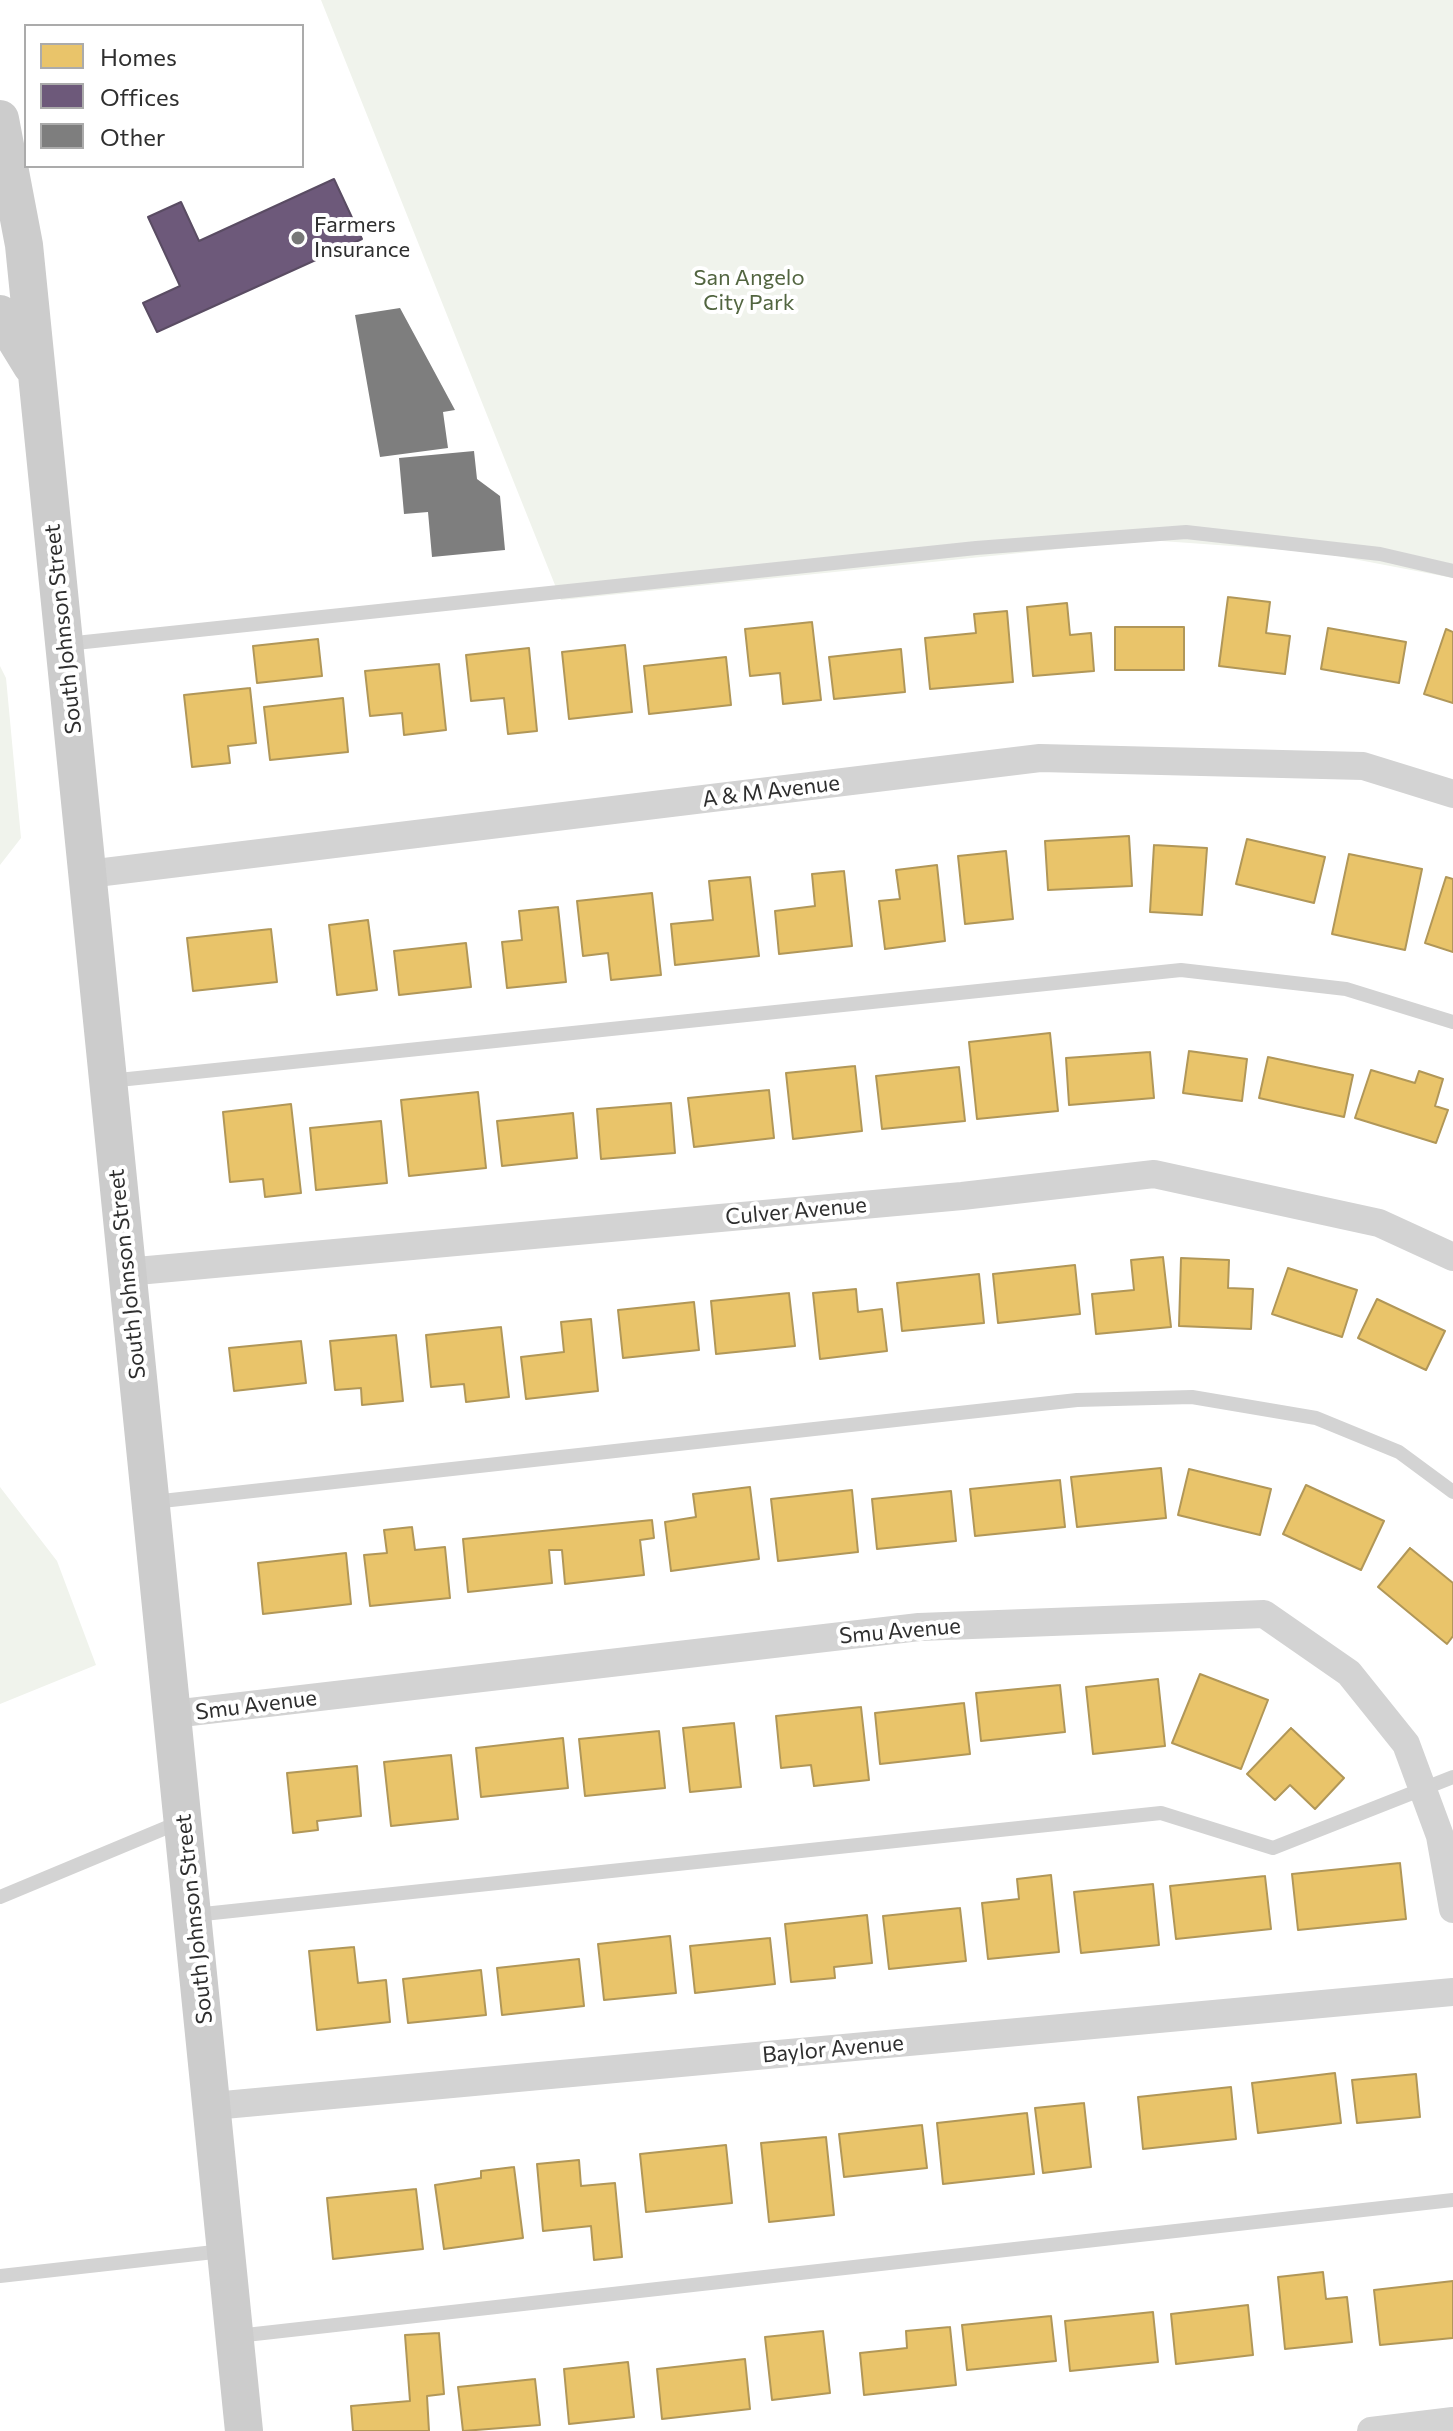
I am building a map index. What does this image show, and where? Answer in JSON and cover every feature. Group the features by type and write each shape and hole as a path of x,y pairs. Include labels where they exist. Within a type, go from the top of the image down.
{"main road":[{"name":"South Johnson Street","path":"0,119 24,245 244,2431"},
{"path":"0,314 37,374"}],"street":[{"name":"A & M Avenue","path":"88,874 1040,758 1363,766 1453,794"},
{"name":"Culver Avenue","path":"126,1272 962,1196 1154,1174 1379,1223 1453,1257"},
{"name":"Smu Avenue","path":"173,1714 919,1627 1264,1614 1349,1673 1406,1744 1440,1836 1453,1909"},
{"name":"Baylor Avenue","path":"213,2106 1453,1992"},
{"path":"1371,2431 1453,2421"}],"lane":[{"path":"65,644 976,548 1186,532 1380,554 1453,571"},
{"path":"108,1081 1181,970 1346,989 1453,1022"},
{"path":"151,1502 1077,1400 1192,1397 1316,1418 1399,1452 1453,1492"},
{"path":"194,1915 1161,1813 1273,1848 1453,1777"},
{"path":"0,1897 184,1820"},
{"path":"235,2336 1453,2200"},
{"path":"0,2276 227,2251"}],"green space":[{"name":"San Angelo City Park","path":"321,0 1453,0 1453,578 1317,552 1147,540 561,600"},
{"path":"0,666 6,678 21,838 0,865"},
{"path":"0,1487 57,1561 96,1665 0,1704"}],"building: Homes":[{"path":"1228,597 1270,602 1266,633 1290,636 1285,674 1219,666"},
{"path":"1067,603 1070,635 1091,633 1094,671 1033,676 1027,607"},
{"path":"1007,611 1013,682 930,689 925,638 976,633 974,614"},
{"path":"812,622 821,700 783,704 780,673 750,676 745,629"},
{"path":"1115,627 1184,627 1184,670 1115,670"},
{"path":"1328,628 1406,642 1399,683 1321,669"},
{"path":"1446,629 1453,632 1453,703 1424,694"},
{"path":"318,639 322,676 257,683 253,646"},
{"path":"625,645 632,712 569,719 562,652"},
{"path":"529,648 537,731 508,734 504,698 471,701 466,655"},
{"path":"901,649 905,692 834,699 829,657"},
{"path":"726,657 731,705 649,714 644,666"},
{"path":"439,664 446,730 404,735 402,713 370,716 365,671"},
{"path":"250,688 256,743 228,746 230,763 192,767 184,695"},
{"path":"343,698 348,752 270,760 264,707"},
{"path":"1129,836 1132,886 1048,890 1045,841"},
{"path":"1247,839 1325,857 1314,903 1236,884"},
{"path":"1154,845 1207,848 1202,915 1150,912"},
{"path":"1006,851 1013,919 965,924 958,856"},
{"path":"1349,854 1422,869 1405,950 1332,934"},
{"path":"937,865 945,941 885,949 879,901 900,899 896,870"},
{"path":"844,871 852,946 779,954 775,911 815,906 812,874"},
{"path":"750,877 759,956 675,965 671,924 713,920 709,881"},
{"path":"1446,877 1453,879 1453,952 1425,943"},
{"path":"652,893 661,975 611,980 608,953 583,956 577,901"},
{"path":"558,907 566,982 507,988 502,942 522,940 519,911"},
{"path":"368,920 377,990 337,995 329,925"},
{"path":"271,929 277,982 193,991 187,938"},
{"path":"466,943 471,987 399,995 394,951"},
{"path":"1050,1033 1058,1111 977,1119 969,1042"},
{"path":"1189,1051 1247,1059 1242,1101 1183,1093"},
{"path":"1150,1052 1154,1098 1069,1105 1066,1058"},
{"path":"1268,1057 1353,1075 1344,1117 1259,1098"},
{"path":"855,1066 862,1131 793,1139 786,1073"},
{"path":"959,1067 965,1121 882,1129 876,1076"},
{"path":"1371,1070 1415,1083 1419,1071 1443,1079 1435,1106 1448,1110 1436,1143 1355,1118"},
{"path":"769,1090 774,1138 694,1147 688,1098"},
{"path":"478,1092 486,1168 409,1176 401,1100"},
{"path":"671,1103 675,1153 601,1159 597,1109"},
{"path":"291,1104 301,1193 265,1197 263,1179 230,1182 223,1112"},
{"path":"573,1113 577,1158 502,1166 497,1121"},
{"path":"381,1121 387,1183 316,1190 310,1128"},
{"path":"1163,1257 1171,1327 1096,1334 1092,1294 1134,1290 1131,1260"},
{"path":"1181,1258 1229,1260 1228,1288 1253,1289 1251,1329 1179,1326"},
{"path":"1075,1265 1080,1314 998,1323 993,1274"},
{"path":"1288,1268 1357,1290 1342,1337 1272,1314"},
{"path":"979,1274 984,1323 902,1331 897,1283"},
{"path":"856,1289 858,1312 882,1309 887,1351 820,1359 813,1293"},
{"path":"789,1293 795,1346 716,1354 711,1301"},
{"path":"1377,1299 1445,1331 1426,1370 1358,1338"},
{"path":"694,1302 699,1350 623,1358 618,1310"},
{"path":"591,1319 598,1391 526,1399 521,1357 564,1352 561,1322"},
{"path":"501,1327 509,1397 466,1402 464,1384 431,1387 426,1335"},
{"path":"396,1335 403,1401 362,1405 361,1388 335,1390 330,1341"},
{"path":"301,1341 306,1383 234,1391 229,1348"},
{"path":"1161,1468 1166,1518 1077,1527 1071,1477"},
{"path":"1189,1469 1271,1489 1260,1535 1178,1515"},
{"path":"1060,1480 1065,1527 975,1536 970,1489"},
{"path":"1306,1485 1384,1521 1361,1570 1283,1534"},
{"path":"750,1487 759,1559 671,1571 665,1522 696,1517 693,1494"},
{"path":"852,1490 858,1552 778,1561 771,1499"},
{"path":"951,1491 956,1541 877,1549 872,1499"},
{"path":"652,1520 654,1538 640,1540 644,1575 565,1584 562,1550 549,1550 552,1583 468,1592 463,1539"},
{"path":"412,1527 415,1550 445,1547 450,1598 370,1606 364,1555 387,1553 384,1530"},
{"path":"1410,1548 1453,1583 1453,1636 1447,1644 1378,1587"},
{"path":"346,1553 351,1604 263,1614 258,1563"},
{"path":"1200,1674 1268,1700 1241,1769 1172,1743"},
{"path":"1158,1679 1165,1746 1093,1754 1086,1687"},
{"path":"1060,1685 1065,1732 981,1741 976,1693"},
{"path":"964,1703 970,1754 880,1764 875,1713"},
{"path":"861,1707 869,1780 814,1786 811,1765 781,1768 776,1716"},
{"path":"734,1723 741,1787 690,1792 683,1728"},
{"path":"1291,1728 1344,1778 1315,1809 1290,1785 1275,1800 1247,1774"},
{"path":"659,1731 665,1788 585,1796 579,1739"},
{"path":"563,1738 568,1788 481,1797 476,1748"},
{"path":"451,1755 458,1819 391,1826 384,1762"},
{"path":"357,1766 361,1816 317,1821 318,1830 293,1833 287,1773"},
{"path":"1400,1863 1406,1919 1298,1930 1292,1874"},
{"path":"1051,1875 1059,1952 988,1959 982,1903 1019,1899 1017,1879"},
{"path":"1265,1876 1271,1929 1176,1939 1170,1886"},
{"path":"1153,1884 1159,1945 1081,1953 1074,1892"},
{"path":"960,1908 966,1961 889,1969 883,1916"},
{"path":"867,1915 872,1963 834,1967 835,1978 791,1982 785,1924"},
{"path":"670,1936 676,1993 604,2000 598,1944"},
{"path":"770,1938 775,1984 695,1993 690,1946"},
{"path":"354,1947 358,1983 386,1980 390,2022 317,2030 309,1951"},
{"path":"579,1959 584,2006 502,2015 497,1968"},
{"path":"481,1970 486,2015 408,2023 403,1979"},
{"path":"1335,2073 1341,2123 1258,2133 1252,2083"},
{"path":"1416,2074 1420,2117 1357,2123 1352,2080"},
{"path":"1231,2087 1236,2139 1143,2149 1138,2097"},
{"path":"1084,2103 1091,2167 1043,2173 1035,2108"},
{"path":"1027,2113 1034,2174 943,2184 937,2123"},
{"path":"922,2125 927,2168 844,2177 839,2134"},
{"path":"826,2137 834,2215 769,2222 761,2143"},
{"path":"726,2145 732,2203 646,2212 640,2154"},
{"path":"579,2160 581,2186 615,2183 622,2257 594,2260 591,2226 543,2231 537,2164"},
{"path":"514,2167 523,2238 444,2249 435,2185 481,2178 481,2171"},
{"path":"416,2189 423,2249 333,2259 327,2198"},
{"path":"1323,2272 1326,2299 1347,2297 1352,2342 1285,2349 1278,2277"},
{"path":"1453,2281 1453,2338 1380,2345 1374,2290"},
{"path":"1248,2305 1253,2355 1176,2364 1171,2314"},
{"path":"1153,2312 1158,2362 1070,2371 1065,2321"},
{"path":"1051,2316 1056,2361 967,2370 962,2325"},
{"path":"950,2327 956,2385 864,2395 860,2353 907,2348 906,2331"},
{"path":"823,2331 830,2393 772,2400 765,2337"},
{"path":"439,2333 444,2394 427,2396 429,2431 353,2431 351,2406 410,2401 405,2335"},
{"path":"745,2359 750,2409 662,2419 657,2369"},
{"path":"628,2362 634,2417 569,2424 564,2369"},
{"path":"535,2379 540,2425 463,2431 458,2387"}],"building: Offices":[{"path":"334,179 362,239 157,332 143,303 180,286 148,217 181,202 199,241"}],"building: Other":[{"path":"400,308 455,410 443,412 448,448 380,457 355,315"},
{"path":"474,451 477,479 500,496 505,550 432,557 428,512 404,514 399,458"}],"place":[{"name":"Farmers Insurance","path":"298,238"}]}
